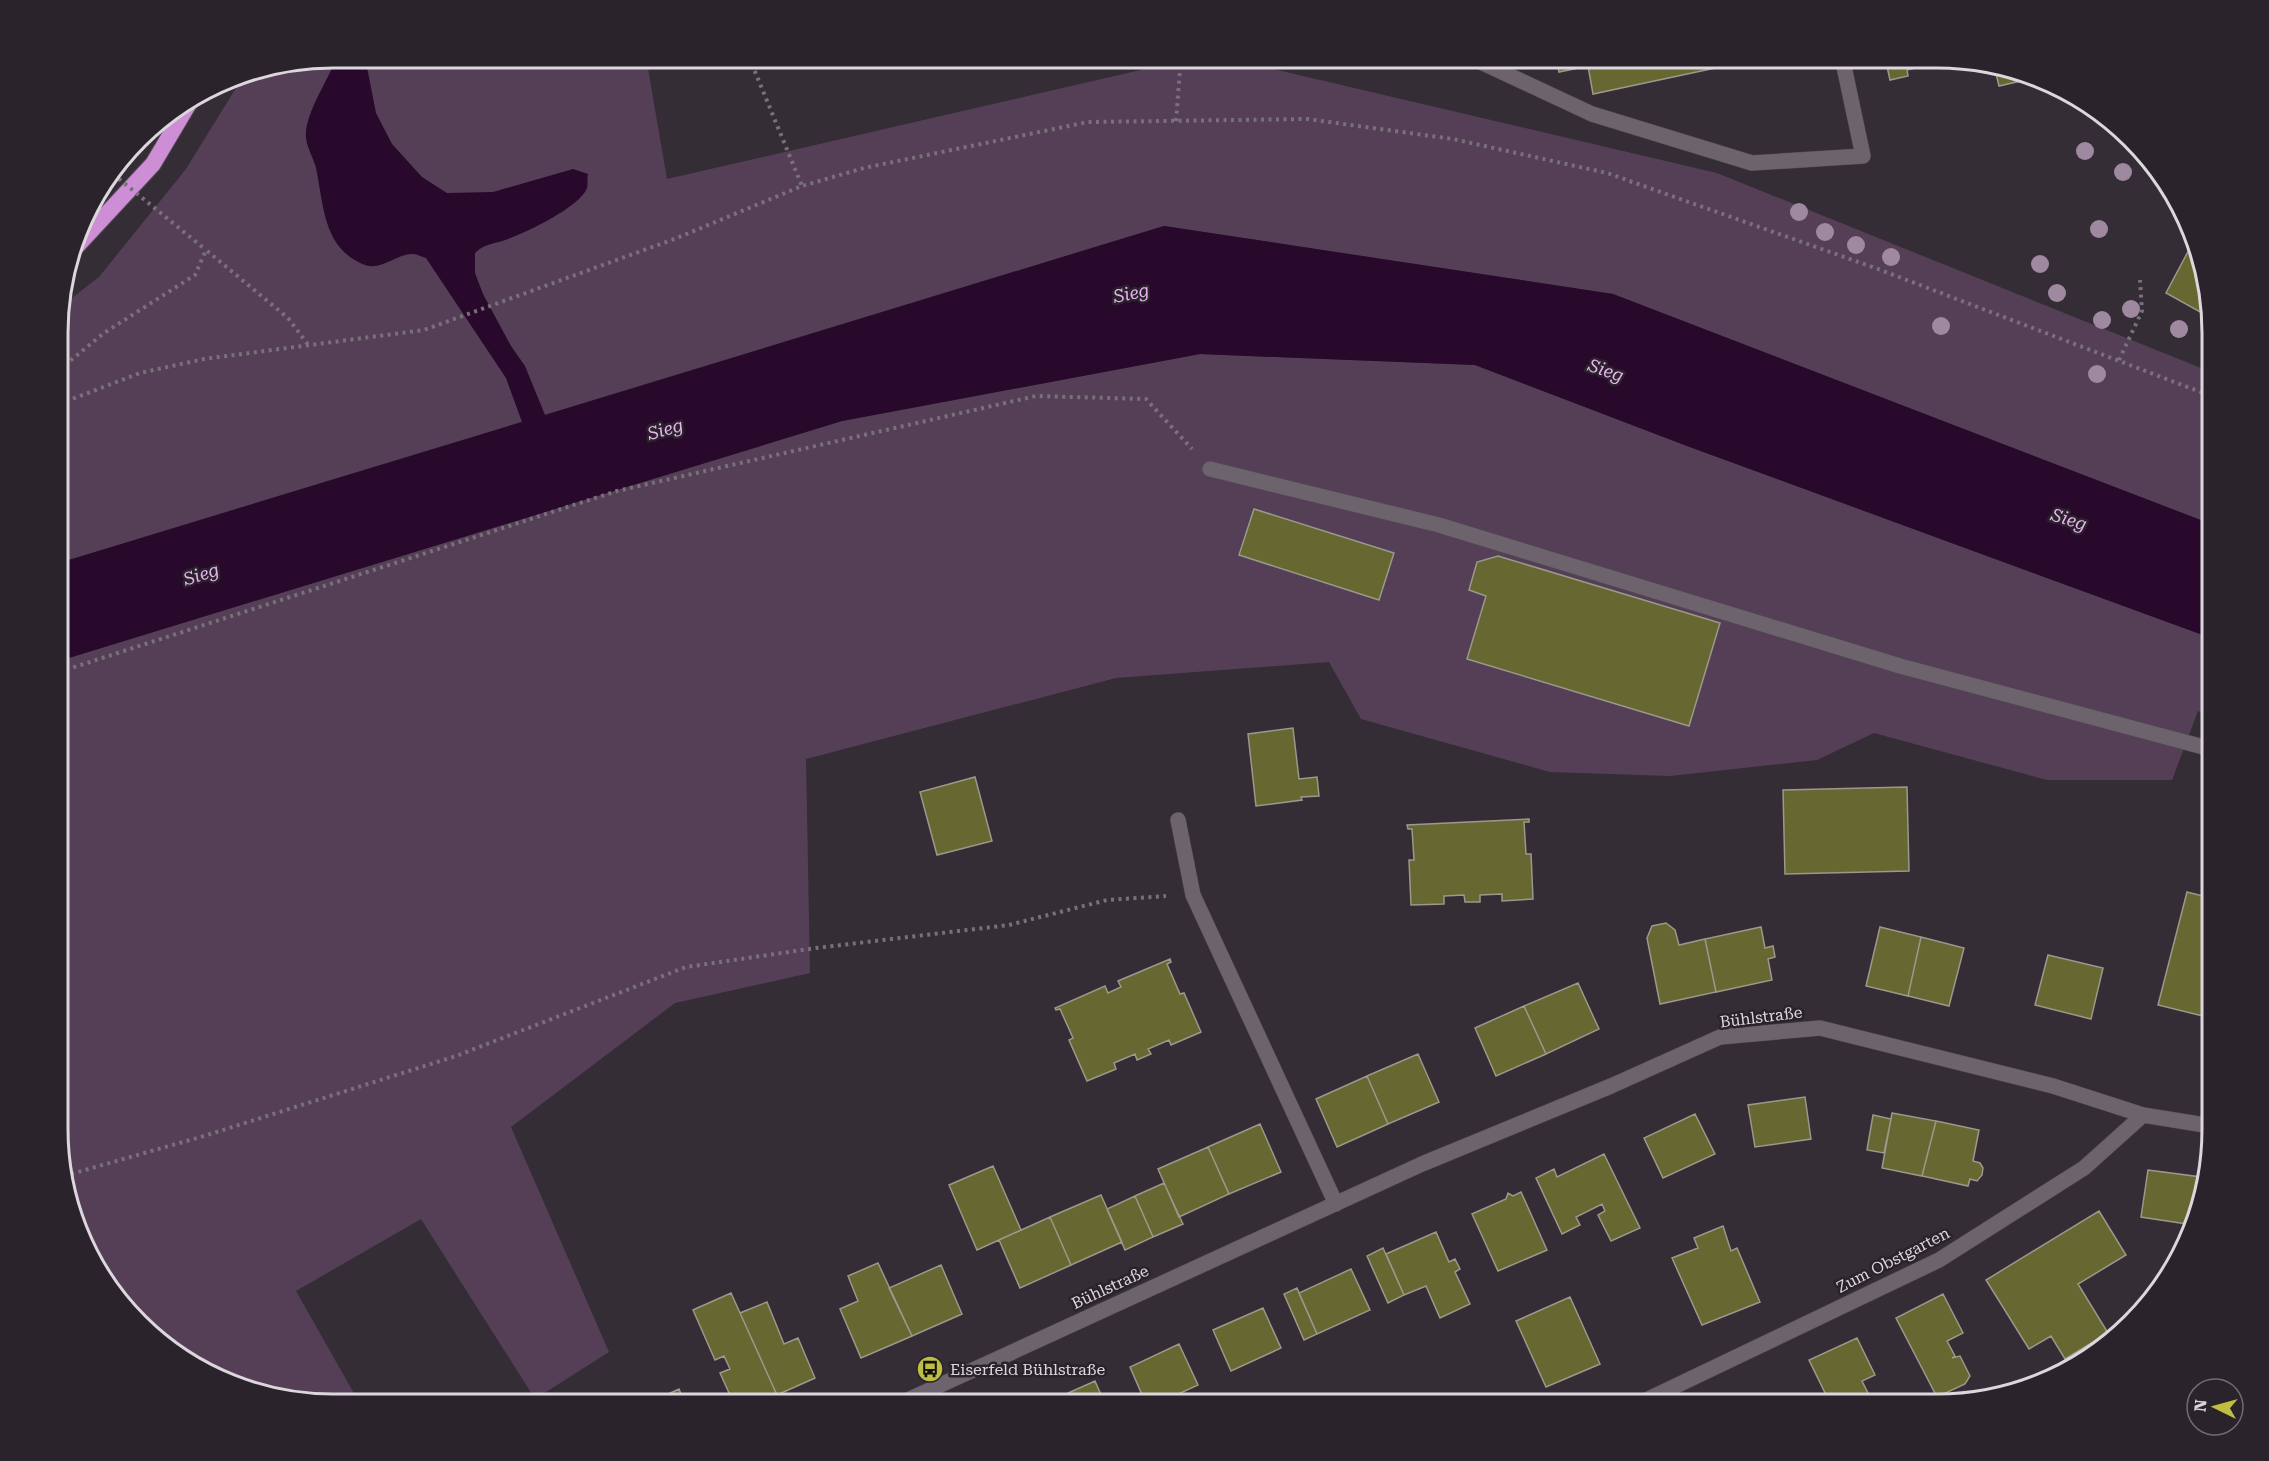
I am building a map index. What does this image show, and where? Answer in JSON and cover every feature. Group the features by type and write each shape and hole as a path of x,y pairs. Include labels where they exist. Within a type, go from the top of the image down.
{"highway":[{"path":"86,236 153,165 183,113"}],"street":[{"path":"1494,68 1592,114 1752,163 1863,156 1844,68"},
{"path":"1210,469 1439,525 1900,666 2202,747"},
{"path":"1178,820 1193,895 1336,1204"},
{"name":"Bühlstraße","path":"921,1394 1422,1164 1720,1038 1820,1028 2053,1086 2143,1115 2202,1125"},
{"name":"Zum Obstgarten","path":"1659,1394 1939,1260 2085,1168 2143,1115"}],"path":[{"path":"754,68 802,186"},
{"path":"1176,121 1180,68"},
{"path":"68,401 140,373 204,359 424,330 677,238 802,186 864,168 1088,122 1307,119 1453,139 1606,173 1878,269 2202,392"},
{"path":"117,178 288,318 309,346"},
{"path":"68,363 104,333 195,275 206,250"},
{"path":"2119,360 2142,312 2140,280"},
{"path":"68,669 617,491 1036,396 1146,399 1210,469"},
{"path":"72,1174 204,1136 456,1056 686,968 816,948 1009,925 1107,900 1193,895"}],"shaded area":[{"path":"315,68 648,68 667,179 1149,68 1269,68 1717,173 2202,368 2202,521 1613,294 1164,226 68,560 70,300 99,277 186,169 237,86 281,73"},
{"path":"1200,354 1475,365 1687,446 2202,635 2202,713 2198,711 2172,780 2047,780 1874,733 1817,760 1670,776 1550,772 1361,719 1329,662 1116,678 806,759 810,973 675,1003 511,1127 609,1352 543,1394 532,1394 421,1219 296,1291 354,1394 298,1391 247,1379 215,1366 171,1339 133,1303 103,1261 82,1214 70,1163 68,1146 68,658 842,421"}],"water":[{"name":"Sieg","path":"332,68 367,68 376,113 392,144 422,177 447,193 493,192 573,169 588,174 587,188 564,211 527,231 486,245 475,253 475,273 483,294 511,346 525,366 545,415 1164,226 1613,294 2202,521 2202,635 1687,446 1475,365 1200,354 842,421 68,658 68,560 522,422 506,378 426,258 407,254 377,266 365,265 351,258 333,237 324,211 316,168 306,138 306,129"}],"building":[{"path":"1558,68 1578,68 1559,72"},
{"path":"1588,68 1715,68 1593,94"},
{"path":"1887,68 1916,68 1907,70 1908,76 1890,80"},
{"path":"1996,75 2020,81 1999,86"},
{"path":"2188,251 2201,312 2166,293"},
{"path":"1254,509 1394,553 1379,600 1239,555"},
{"path":"1498,556 1720,623 1689,726 1467,659 1486,596 1469,590 1477,562"},
{"path":"1293,728 1299,779 1317,777 1319,796 1301,797 1302,800 1256,806 1248,734"},
{"path":"975,777 992,841 937,855 920,792"},
{"path":"1907,787 1909,871 1785,874 1783,790"},
{"path":"1529,819 1529,822 1524,822 1526,854 1531,854 1533,899 1502,901 1502,894 1480,895 1480,902 1465,902 1464,895 1444,896 1444,904 1411,905 1409,860 1414,860 1412,829 1408,829 1407,825"},
{"path":"2187,892 2202,896 2202,1016 2158,1005"},
{"path":"1666,923 1675,930 1679,945 1705,939 1716,992 1660,1004 1647,938 1652,926"},
{"path":"1761,927 1765,948 1773,946 1775,957 1768,959 1772,980 1716,992 1705,939"},
{"path":"1880,927 1921,937 1908,996 1866,986"},
{"path":"1921,937 1964,948 1949,1006 1908,996"},
{"path":"2048,955 2103,968 2091,1019 2035,1005"},
{"path":"1170,959 1171,962 1167,964 1180,994 1184,993 1201,1032 1171,1045 1169,1040 1148,1049 1151,1054 1137,1060 1135,1054 1114,1063 1116,1069 1087,1081 1069,1040 1073,1038 1060,1009 1055,1008 1105,986 1108,993 1121,987 1118,981"},
{"path":"1578,983 1599,1029 1546,1054 1524,1006"},
{"path":"1524,1006 1546,1054 1496,1076 1475,1028"},
{"path":"1418,1054 1439,1102 1388,1124 1367,1076"},
{"path":"1367,1076 1388,1124 1337,1147 1316,1099"},
{"path":"1805,1097 1811,1139 1755,1147 1748,1105"},
{"path":"1892,1113 1936,1121 1922,1176 1882,1168"},
{"path":"1695,1114 1715,1154 1663,1178 1644,1138"},
{"path":"1873,1115 1891,1119 1884,1153 1867,1150"},
{"path":"1936,1121 1979,1130 1973,1161 1980,1163 1983,1168 1982,1175 1977,1181 1970,1179 1968,1186 1922,1176"},
{"path":"1260,1124 1281,1172 1229,1194 1208,1147"},
{"path":"1208,1147 1229,1194 1179,1217 1158,1169"},
{"path":"1604,1154 1640,1228 1611,1241 1598,1215 1605,1211 1602,1204 1576,1217 1580,1225 1562,1234 1536,1178 1554,1169 1557,1177"},
{"path":"993,1166 1021,1230 977,1250 949,1185"},
{"path":"2148,1170 2197,1176 2183,1224 2141,1217"},
{"path":"1164,1183 1183,1224 1153,1237 1135,1196"},
{"path":"1521,1192 1547,1250 1498,1271 1472,1214 1506,1199 1508,1193 1513,1196"},
{"path":"1101,1195 1122,1242 1071,1265 1050,1217"},
{"path":"1135,1196 1153,1237 1125,1250 1107,1209"},
{"path":"2099,1211 2126,1255 2078,1284 2107,1331 2065,1359 2051,1336 2029,1349 1986,1280"},
{"path":"1050,1217 1071,1265 1020,1288 999,1240"},
{"path":"1723,1226 1731,1251 1737,1248 1760,1302 1702,1325 1672,1258 1698,1248 1694,1238"},
{"path":"1436,1232 1449,1262 1455,1259 1460,1269 1455,1272 1470,1304 1440,1318 1426,1286 1404,1295 1386,1254"},
{"path":"1383,1248 1404,1295 1388,1303 1367,1256"},
{"path":"878,1263 912,1336 861,1358 840,1309 858,1301 848,1276"},
{"path":"941,1265 962,1314 912,1336 889,1288"},
{"path":"1351,1269 1370,1310 1317,1334 1299,1293"},
{"path":"1297,1288 1317,1334 1304,1340 1284,1294"},
{"path":"731,1293 777,1394 729,1394 720,1373 730,1369 724,1356 715,1360 693,1310"},
{"path":"1943,1294 1963,1333 1947,1341 1955,1356 1952,1358 1960,1356 1970,1376 1965,1384 1944,1394 1935,1394 1896,1318"},
{"path":"1570,1297 1600,1364 1546,1387 1516,1321"},
{"path":"767,1302 784,1344 798,1338 815,1378 777,1394 740,1313"},
{"path":"1263,1308 1281,1348 1231,1371 1213,1330"},
{"path":"1857,1338 1875,1375 1862,1381 1868,1394 1826,1394 1809,1360"},
{"path":"1179,1344 1198,1385 1179,1394 1142,1394 1130,1367"},
{"path":"1095,1381 1101,1394 1066,1394"},
{"path":"679,1389 681,1394 668,1394"}],"place":[{"name":"Eiserfeld Bühlstraße","path":"930,1369"}]}
